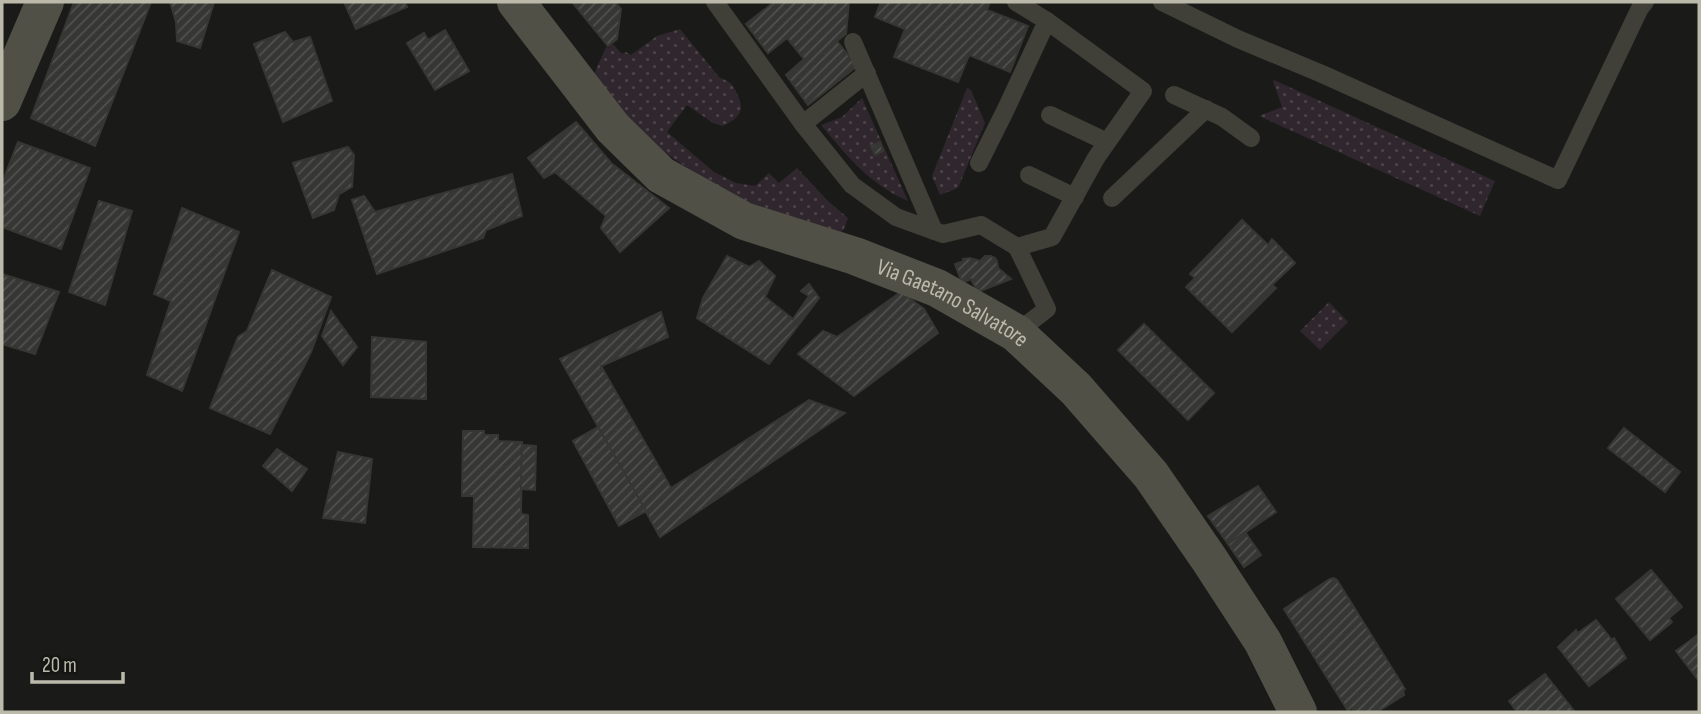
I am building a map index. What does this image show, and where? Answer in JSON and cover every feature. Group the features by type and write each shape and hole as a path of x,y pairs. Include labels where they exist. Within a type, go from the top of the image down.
{"street":[{"path":"2,102 45,2"},
{"name":"Via Gaetano Salvatore","path":"516,2 613,128 661,176 744,221 855,256 937,288 1016,333 1076,389 1151,475 1263,642 1298,712"}],"lane":[{"path":"715,2 803,124 852,185 896,217 943,234 981,225 1017,247 1047,309 1016,333"},
{"path":"1016,2 1143,90 1096,158 1052,237 1017,247"},
{"path":"1162,2 1238,39 1558,180 1645,2"},
{"path":"979,163 1047,21"},
{"path":"853,41 934,230"},
{"path":"803,124 867,73"},
{"path":"1174,94 1222,117 1251,138"},
{"path":"1112,198 1206,109"},
{"path":"1051,115 1108,142"},
{"path":"1029,175 1075,197"}],"shaded area":[{"path":"680,29 719,77 732,85 741,106 736,118 723,126 713,123 687,105 667,132 714,172 736,183 755,186 769,173 779,183 797,168 848,218 840,233 746,208 648,141 592,79 606,47 613,44 622,54 626,52 631,55 657,36"},
{"path":"1274,80 1495,181 1480,216 1259,116 1282,107"},
{"path":"967,88 971,90 985,123 958,188 940,195 932,176"},
{"path":"862,98 908,201 870,177 821,125 842,117"},
{"path":"1329,302 1348,322 1320,350 1300,331"}],"building":[{"path":"74,2 151,2 95,146 31,118"},
{"path":"170,2 214,2 200,48 177,41 176,22"},
{"path":"344,2 405,2 407,7 356,29"},
{"path":"572,2 615,2 621,9 617,39 608,46"},
{"path":"774,2 849,2 846,34 837,41 857,66 808,105 786,75 804,59 787,38 768,53 746,24"},
{"path":"881,2 990,2 987,10 1028,26 1010,72 969,55 958,82 894,57 905,29 875,17"},
{"path":"445,30 469,71 435,90 407,43 424,33 428,40"},
{"path":"285,32 293,42 310,37 332,101 283,122 254,44"},
{"path":"576,122 611,163 669,208 620,252 601,228 606,216 555,172 544,178 528,158"},
{"path":"18,142 90,168 61,249 2,227 2,183"},
{"path":"880,142 883,151 875,155 871,146"},
{"path":"348,147 354,155 352,187 339,194 334,210 313,218 293,163"},
{"path":"512,174 522,216 486,230 483,238 377,274 352,200 364,196 375,212"},
{"path":"99,201 132,211 105,305 69,292"},
{"path":"182,208 239,232 182,391 147,375 171,301 154,294"},
{"path":"1242,220 1268,245 1272,239 1295,263 1272,285 1276,288 1232,332 1186,287 1195,278 1190,274"},
{"path":"727,256 749,267 759,261 775,276 765,297 793,319 809,296 801,291 809,284 819,298 769,364 697,318 703,298"},
{"path":"985,256 995,258 998,268 1011,279 980,291 971,279 962,283 955,264 970,258 980,261"},
{"path":"272,270 331,297 311,352 270,434 210,408 238,337 247,331"},
{"path":"2,274 59,292 35,354 2,344"},
{"path":"901,292 924,309 938,333 854,396 798,354 823,331 837,337"},
{"path":"331,311 357,347 343,365 322,336"},
{"path":"661,312 668,337 601,366 671,488 809,400 845,413 660,537 560,359"},
{"path":"1144,324 1214,393 1188,420 1118,350"},
{"path":"372,337 426,342 426,399 371,397"},
{"path":"598,427 646,511 619,526 573,441"},
{"path":"1624,428 1680,472 1665,492 1608,448"},
{"path":"463,431 484,431 484,435 498,435 498,441 522,442 521,514 528,515 528,548 473,547 474,496 462,496"},
{"path":"522,445 536,446 535,490 521,489"},
{"path":"277,449 307,469 292,491 263,466"},
{"path":"338,452 372,459 365,523 323,518"},
{"path":"1258,486 1276,512 1228,544 1208,516"},
{"path":"1245,532 1261,555 1244,567 1228,544"},
{"path":"1651,570 1682,607 1669,618 1672,622 1650,640 1616,599"},
{"path":"1334,578 1405,689 1404,695 1377,712 1355,712 1352,708 1348,711 1284,609"},
{"path":"1596,620 1612,640 1614,638 1626,658 1589,686 1558,647 1576,630 1578,633"},
{"path":"1699,634 1699,681 1676,651"},
{"path":"1545,674 1575,712 1517,712 1509,701"}]}
